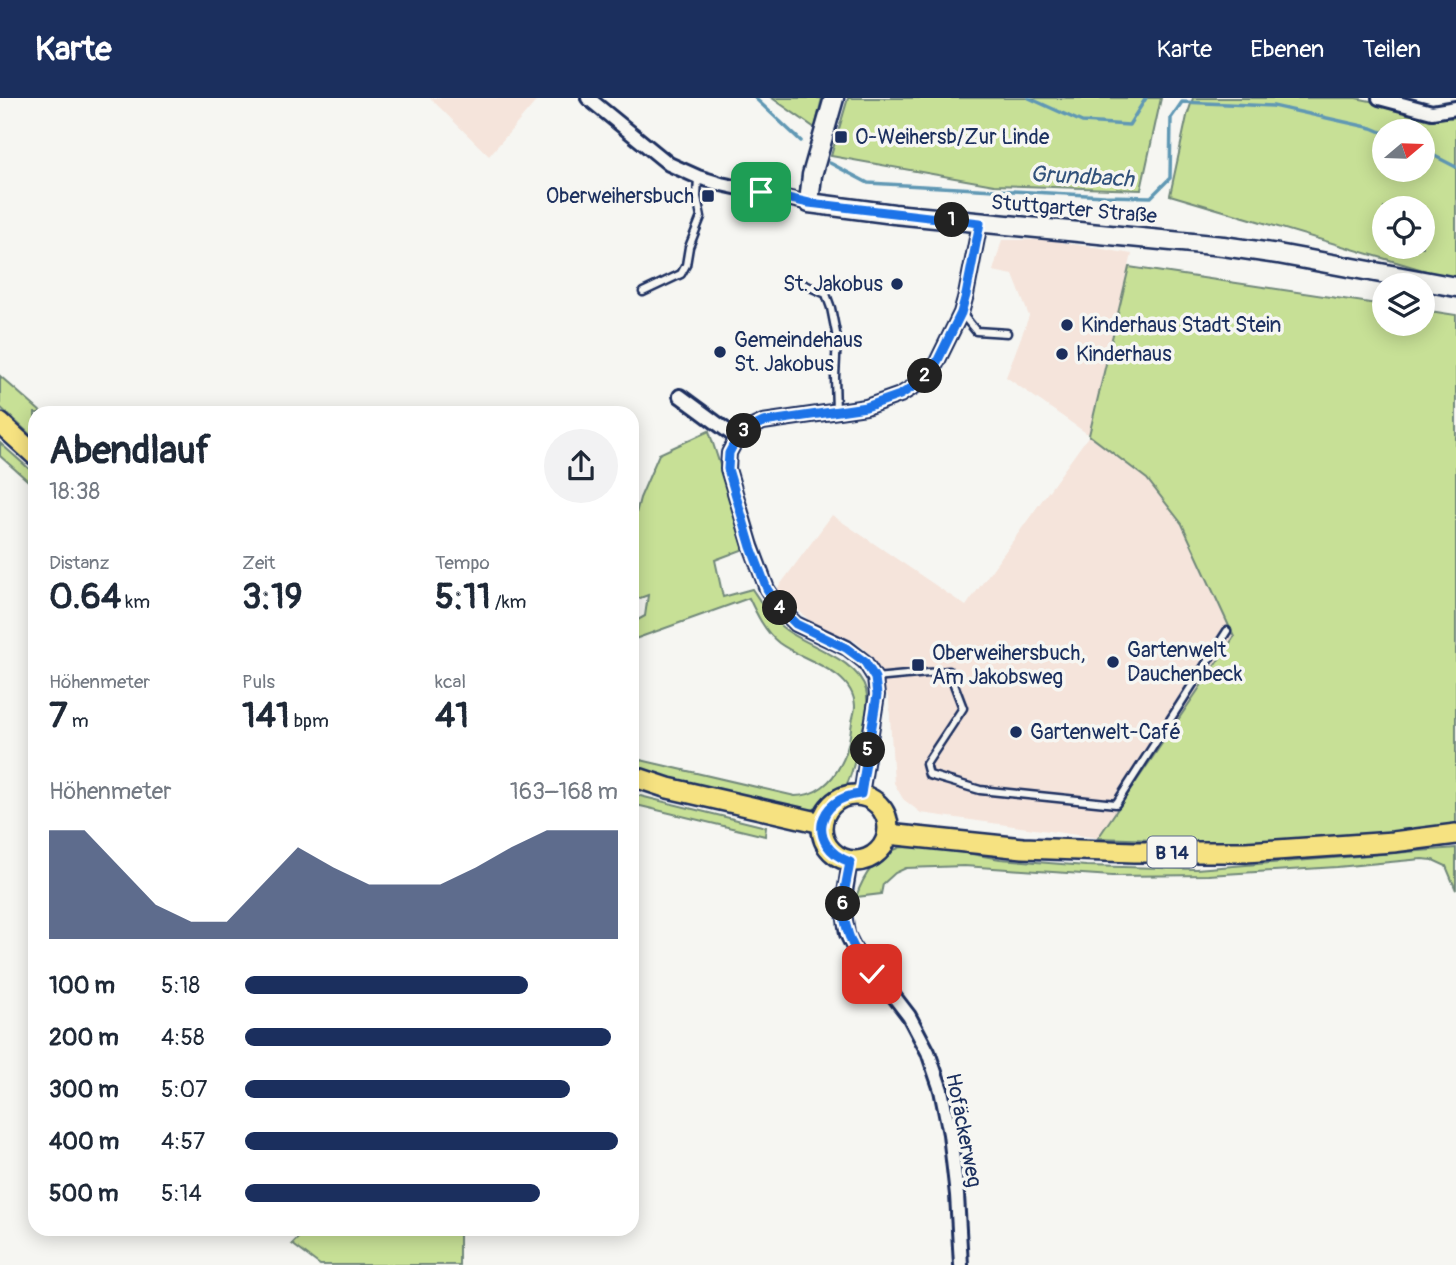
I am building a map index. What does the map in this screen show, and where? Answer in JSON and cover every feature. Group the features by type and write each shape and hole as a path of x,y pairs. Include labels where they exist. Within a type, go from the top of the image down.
{"main road":[{"path":"0,423 28,449"},
{"path":"639,778 668,788 822,823"},
{"path":"861,794 880,805 889,824 888,834 884,846 875,856 850,862 831,852 825,843 822,823 827,810 836,800 861,794"},
{"name":"B 14","path":"888,834 1023,848 1246,852 1393,842 1456,834"}],"street":[{"name":"Stuttgarter Straße","path":"588,98 669,164 721,184 809,203 980,223 1223,246 1456,287"},
{"path":"809,203 813,174 834,98"},
{"path":"1379,98 1432,112 1456,108"},
{"path":"861,794 877,695 875,678 865,662 846,648 796,624 779,607 767,589 751,547 728,469 729,453 744,431 763,422 866,407 900,395 919,383 936,364 961,313 980,223"},
{"path":"680,396 737,438"},
{"name":"Hofäckerweg","path":"850,862 843,905 848,933 861,962 886,986 909,1016 928,1052 940,1090 950,1134 956,1183 961,1265"}],"lane":[{"path":"643,292 681,274 686,265 689,247 701,217 697,197 698,177"},
{"path":"786,280 827,294 837,338 836,411"},
{"path":"961,313 976,331 1007,333"},
{"path":"875,678 949,671 963,708 926,764 929,775 980,790 1116,804 1227,631"}],"shaded area":[{"path":"430,98 539,98 489,156"},
{"name":"Kinderhaus","path":"1002,240 1049,240 1132,254 1089,435 1006,377 1029,316 1013,275 993,271"},
{"path":"1089,435 1147,479 1183,524 1234,637 1098,838 921,813 903,799 894,783 889,701 870,654 855,641 816,626 777,589 832,515 966,606"}],"green space":[{"path":"772,98 822,98 815,128"},
{"path":"848,98 1161,98 1141,190 994,185 831,156"},
{"path":"1193,98 1356,98 1456,117 1456,278 1386,259 1435,259 1435,196 1372,196 1372,255 1170,195"},
{"path":"1129,267 1372,303 1372,336 1435,336 1435,312 1456,315 1456,824 1343,838 1244,843 1098,838 1234,637 1182,524 1147,479 1089,435"},
{"path":"0,376 34,406 28,406 28,433 0,407"},
{"path":"709,431 747,548 715,560 723,597 752,589 781,626 844,662 861,680 866,690 866,715 849,780 835,799 819,808 808,811 639,773 639,760 795,796 810,794 822,787 837,771 848,744 855,706 846,684 836,675 774,639 749,598 639,637 639,619 645,616 648,595 639,598 639,502 659,454"},
{"path":"0,443 28,468 28,481 0,456"},
{"path":"639,796 766,827 765,836 639,806"},
{"path":"901,847 938,848 1000,859 1086,866 1196,869 1456,848 1456,890 1446,866 1433,860 1422,859 1208,875 1112,876 964,866 906,868 895,873 883,884 881,894 856,897 872,867 885,855"},
{"path":"300,1236 459,1236 459,1265 320,1265 292,1244"}],"waterway":[{"name":"Grundbach","path":"755,98 801,141"},
{"path":"1029,98 1082,122 1129,125 1146,98"},
{"name":"Grundbach","path":"830,163 868,183 1151,197 1170,178 1171,118 1182,102 1273,106 1372,128"},
{"name":"Grundbach","path":"1435,156 1456,167"}],"place":[{"name":"O-Weihersb/Zur Linde","path":"841,137"},
{"name":"Oberweihersbuch","path":"708,196"},
{"name":"St. Jakobus","path":"897,284"},
{"name":"Kinderhaus Stadt Stein","path":"1067,325"},
{"name":"Gemeindehaus St. Jakobus","path":"720,352"},
{"name":"Kinderhaus","path":"1062,354"},
{"name":"Gartenwelt Dauchenbeck","path":"1113,662"},
{"name":"Oberweihersbuch, Am Jakobsweg","path":"918,665"},
{"name":"Gartenwelt-Café","path":"1016,732"}],"route":[{"path":"761,192 809,203 980,223 961,313 936,364 919,383 900,395 866,407 763,422 744,431 729,453 728,469 751,547 767,589 779,607 796,624 846,648 865,662 875,678 877,695 861,794 836,800 827,810 822,823 825,843 831,852 850,862 843,905 848,933 861,962 872,974"}]}
